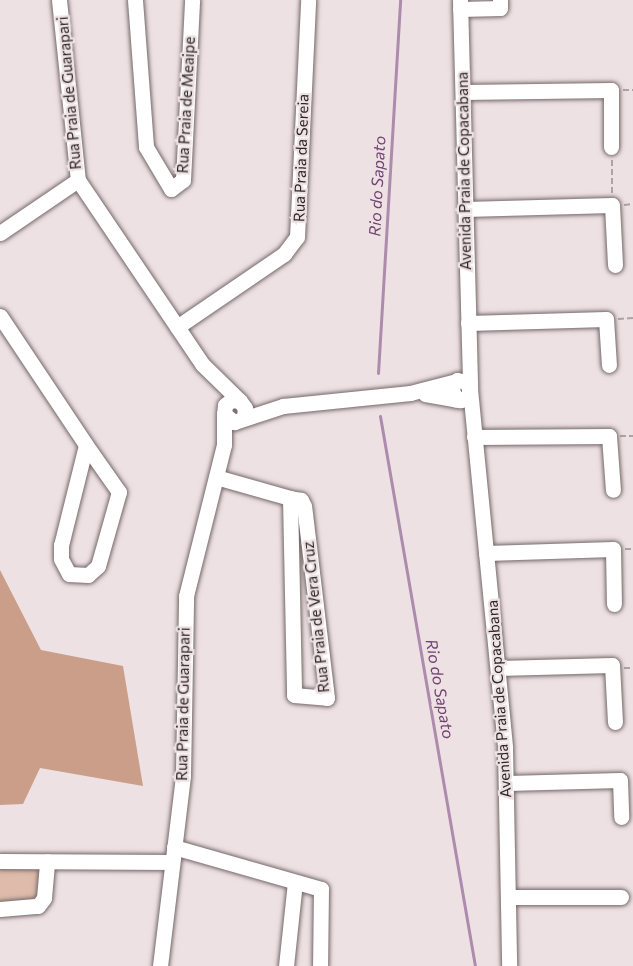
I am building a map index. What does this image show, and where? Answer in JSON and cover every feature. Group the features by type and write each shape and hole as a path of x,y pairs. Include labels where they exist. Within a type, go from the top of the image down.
{"street":[{"name":"Rua Praia de Guarapari","path":"59,0 78,180 202,364 224,414 224,445 186,596 183,775 160,966"},
{"name":"Rua Praia de Meaipe","path":"135,0 146,147 171,189 183,180 192,0"},
{"name":"Rua Praia da Sereia","path":"177,327 284,254 297,237 308,0"},
{"path":"460,5 500,8 500,0"},
{"name":"Avenida Praia de Copacabana","path":"460,5 470,388 507,783 509,966"},
{"path":"463,92 611,90 612,147"},
{"path":"0,233 78,180"},
{"path":"465,208 612,205 615,266"},
{"path":"0,316 119,492 98,566 88,574 69,574 61,560 61,545 86,445"},
{"path":"468,323 606,319 609,365"},
{"name":"Avenida Praia de Copacabana","path":"453,382 469,342"},
{"name":"Rua Praia de Guarapari","path":"202,364 239,401"},
{"path":"283,406 228,402 224,414 234,422 283,406 410,393 464,380 470,388 468,397 456,399 410,393"},
{"path":"453,382 450,389 456,399"},
{"name":"Avenida Praia de Copacabana","path":"456,399 474,435"},
{"path":"239,401 245,408 243,418"},
{"name":"Rua Praia de Guarapari","path":"224,445 243,418"},
{"path":"474,435 609,436 613,490"},
{"path":"216,477 290,498"},
{"name":"Rua Praia de Vera Cruz","path":"290,498 301,500 304,506 327,698 294,695 290,498"},
{"path":"486,552 613,549 614,604"},
{"path":"498,669 612,665 615,722"},
{"path":"507,783 620,780 621,817"},
{"path":"0,861 173,855 321,889 320,966"},
{"path":"0,909 38,906 44,898 47,861"},
{"path":"286,966 295,882"},
{"path":"508,897 621,897"}],"path":[{"path":"612,147 612,205"}],"shaded area":[{"path":"0,570 41,650 123,666 143,786 40,768 23,804 0,805"},
{"path":"0,867 40,867 39,894 34,902 0,904"}],"waterway":[{"name":"Rio do Sapato","path":"378,373 400,0"},
{"name":"Rio do Sapato","path":"380,416 475,966"}]}
